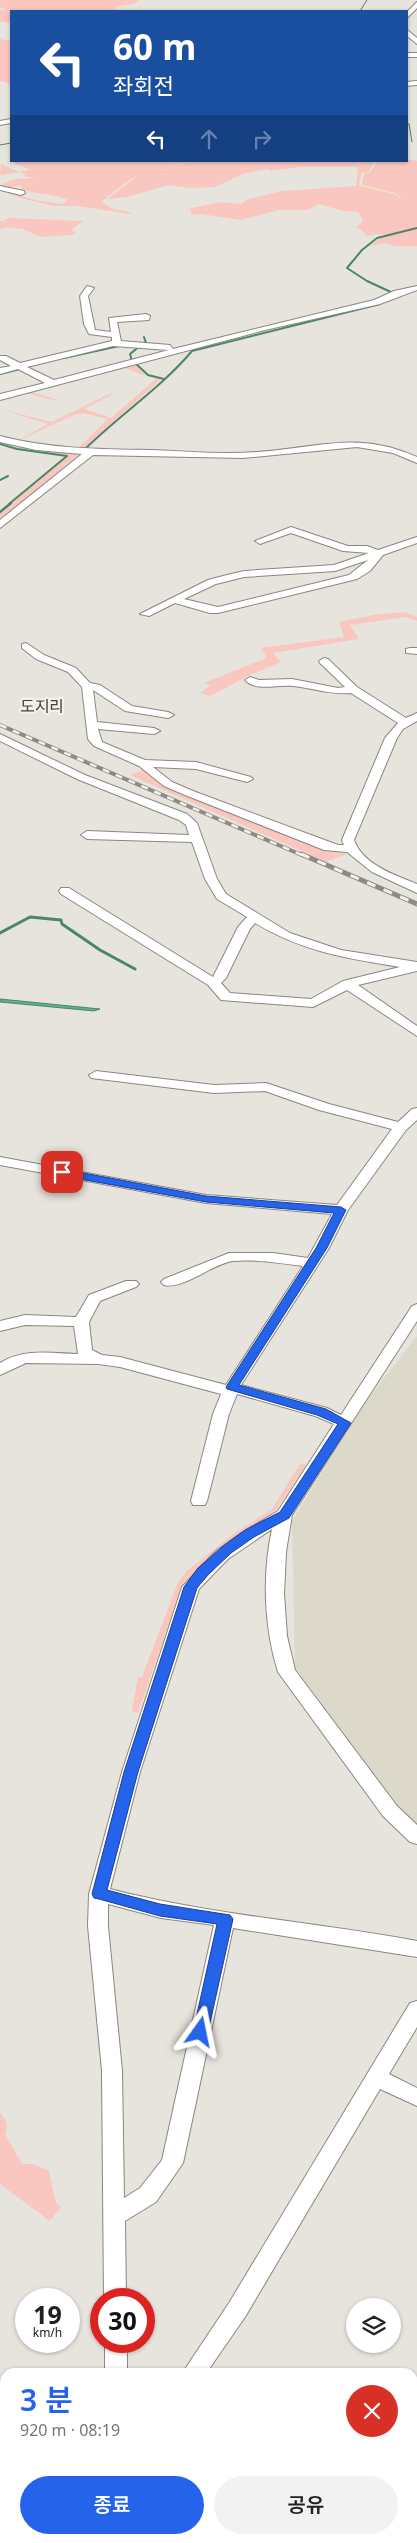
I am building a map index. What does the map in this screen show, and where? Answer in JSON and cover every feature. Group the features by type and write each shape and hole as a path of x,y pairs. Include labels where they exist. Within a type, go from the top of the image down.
{"street":[{"path":"408,15 417,4"},
{"path":"408,33 417,42"},
{"path":"0,188 21,193"},
{"path":"90,288 84,296 87,306 88,327 92,332 114,339 183,349"},
{"path":"0,397 183,349 345,310 417,288"},
{"path":"114,339 112,320 146,318 146,316"},
{"path":"0,371 52,358 114,339"},
{"path":"36,350 87,374"},
{"path":"3,358 53,383"},
{"path":"0,439 37,448 91,452 250,455 347,442 396,451 417,460"},
{"path":"0,525 91,452"},
{"path":"260,541 292,530 346,548 367,549 379,554"},
{"path":"145,614 227,578 244,574 335,568 417,540"},
{"path":"175,600 218,610 353,577 366,569 379,554"},
{"path":"26,646 40,657 72,670 87,686 94,739 98,744 143,764 168,784 188,793 328,847 338,849 349,848"},
{"path":"324,661 354,689 406,722"},
{"path":"250,680 299,683 338,692 354,689"},
{"path":"87,686 96,687 130,709 168,715"},
{"path":"417,716 406,722 391,738 350,832 349,848 353,854 363,861 417,890"},
{"path":"92,725 154,731"},
{"path":"0,737 81,777 183,817 191,823 211,879 221,896 286,936 332,951 416,969"},
{"path":"143,764 168,762 192,764 247,779"},
{"path":"87,835 197,839"},
{"path":"65,891 213,982 226,996 305,1004 319,1001 335,989 348,984 416,969"},
{"path":"213,982 220,978 244,927 254,917"},
{"path":"348,984 417,1032"},
{"path":"96,1075 214,1089 266,1087 324,1107 401,1127"},
{"path":"199,1501 221,1414 231,1389 312,1263 341,1210 401,1127 417,1112"},
{"path":"0,1161 206,1199 341,1210"},
{"path":"169,1282 229,1258 273,1257 312,1263"},
{"path":"98,1359 85,1352 81,1322 94,1298 131,1284"},
{"path":"417,1309 284,1515 278,1548 275,1608 280,1654 287,1672 390,1811 417,1837"},
{"path":"0,1326 25,1320 81,1322"},
{"path":"0,1370 14,1361 26,1358 98,1359 120,1362 321,1412 345,1423"},
{"path":"114,2288 112,2071 98,1926 99,1894 131,1772 191,1587 203,1572 227,1550 249,1534 284,1515"},
{"path":"99,1894 160,1910 417,1949"},
{"path":"113,2217 148,2195 172,2163 225,1919"},
{"path":"197,2368 238,2310 417,2009"},
{"path":"376,2078 417,2097"},
{"path":"116,2353 116,2368"}],"shaded area":[{"path":"0,0 139,0 133,4 115,7 116,10 10,10 10,23 0,21 0,11 6,9 0,7"},
{"path":"0,39 10,41 10,84 0,81"},
{"path":"408,159 417,161 417,228 415,229 417,229 417,246 395,246 385,243 370,246 381,237 391,235 377,234 363,237 367,235 357,227 363,220 358,212 343,211 319,204 308,210 279,210 240,220 201,214 191,215 191,210 187,209 221,202 240,204 247,201 245,200 282,191 356,186 358,167 299,167 269,171 269,169 245,173 215,187 190,188 169,185 127,197 108,199 138,175 101,202 111,208 131,213 129,214 72,205 53,206 17,197 1,190 35,200 63,204 68,200 28,191 22,189 21,185 8,188 0,185 15,179 37,178 23,176 26,174 19,172 30,170 14,163 186,162 147,173 188,162 374,162 368,172 361,173 359,186 394,194 405,200 395,193 362,185 364,174 370,172 377,162 408,162"},
{"path":"1,164 19,172 0,175"},
{"path":"9,218 83,221 71,230 76,233 72,235 40,237 23,229 6,227 0,230 0,221 6,222 4,220"},
{"path":"132,363 146,375 161,379 82,451 77,449 108,419 83,413 74,415 15,442 48,424 0,409 52,422 111,393 113,394 84,409 111,418 156,379 124,368 32,392 58,400 56,401 26,393 0,400 0,398"},
{"path":"0,441 38,450 80,453 11,512 0,518 0,513 68,455 26,450 0,443"},
{"path":"404,612 417,617 417,621 405,617 350,625 359,639 273,653 281,662 252,674 210,696 200,693 210,686 204,683 267,658 261,648 344,637 339,622 373,615"},
{"path":"146,769 168,788 314,846 347,854 326,862 130,775"},
{"path":"0,999 100,1009 94,1011 0,1002"},
{"path":"417,1336 417,1831 406,1822 295,1667 292,1521 361,1408"},
{"path":"300,1464 306,1465 276,1510 232,1539 183,1583 138,1713 132,1711 138,1677 142,1677 178,1582 187,1571 232,1535 272,1509"},
{"path":"0,2113 7,2123 5,2134 22,2164 33,2164 49,2171 56,2203 61,2207 50,2221 0,2184"}],"waterway":[{"path":"361,10 367,0"},
{"path":"408,124 412,142"},
{"path":"0,145 10,143"},
{"path":"393,293 367,281 347,268 362,250 377,238 417,228"},
{"path":"84,450 153,390 192,351 380,304"},
{"path":"143,344 146,343 144,337"},
{"path":"64,358 119,346"},
{"path":"132,361 130,354 140,346"},
{"path":"135,363 148,375 164,379"},
{"path":"0,374 20,369"},
{"path":"0,444 17,449 67,456 9,504"},
{"path":"0,480 8,476"},
{"path":"0,512 11,503"},
{"path":"0,933 30,917 61,920 62,924 100,950 135,969"}],"railway":[{"path":"0,725 304,856"},
{"path":"301,854 417,904"}],"district":[{"name":"도지리","path":"42,706"}],"route":[{"path":"62,1172 206,1199 341,1210 322,1248 232,1387 321,1412 345,1423 284,1515 249,1534 227,1550 203,1572 191,1587 131,1772 99,1894 160,1910 225,1919 200,2032"}]}
